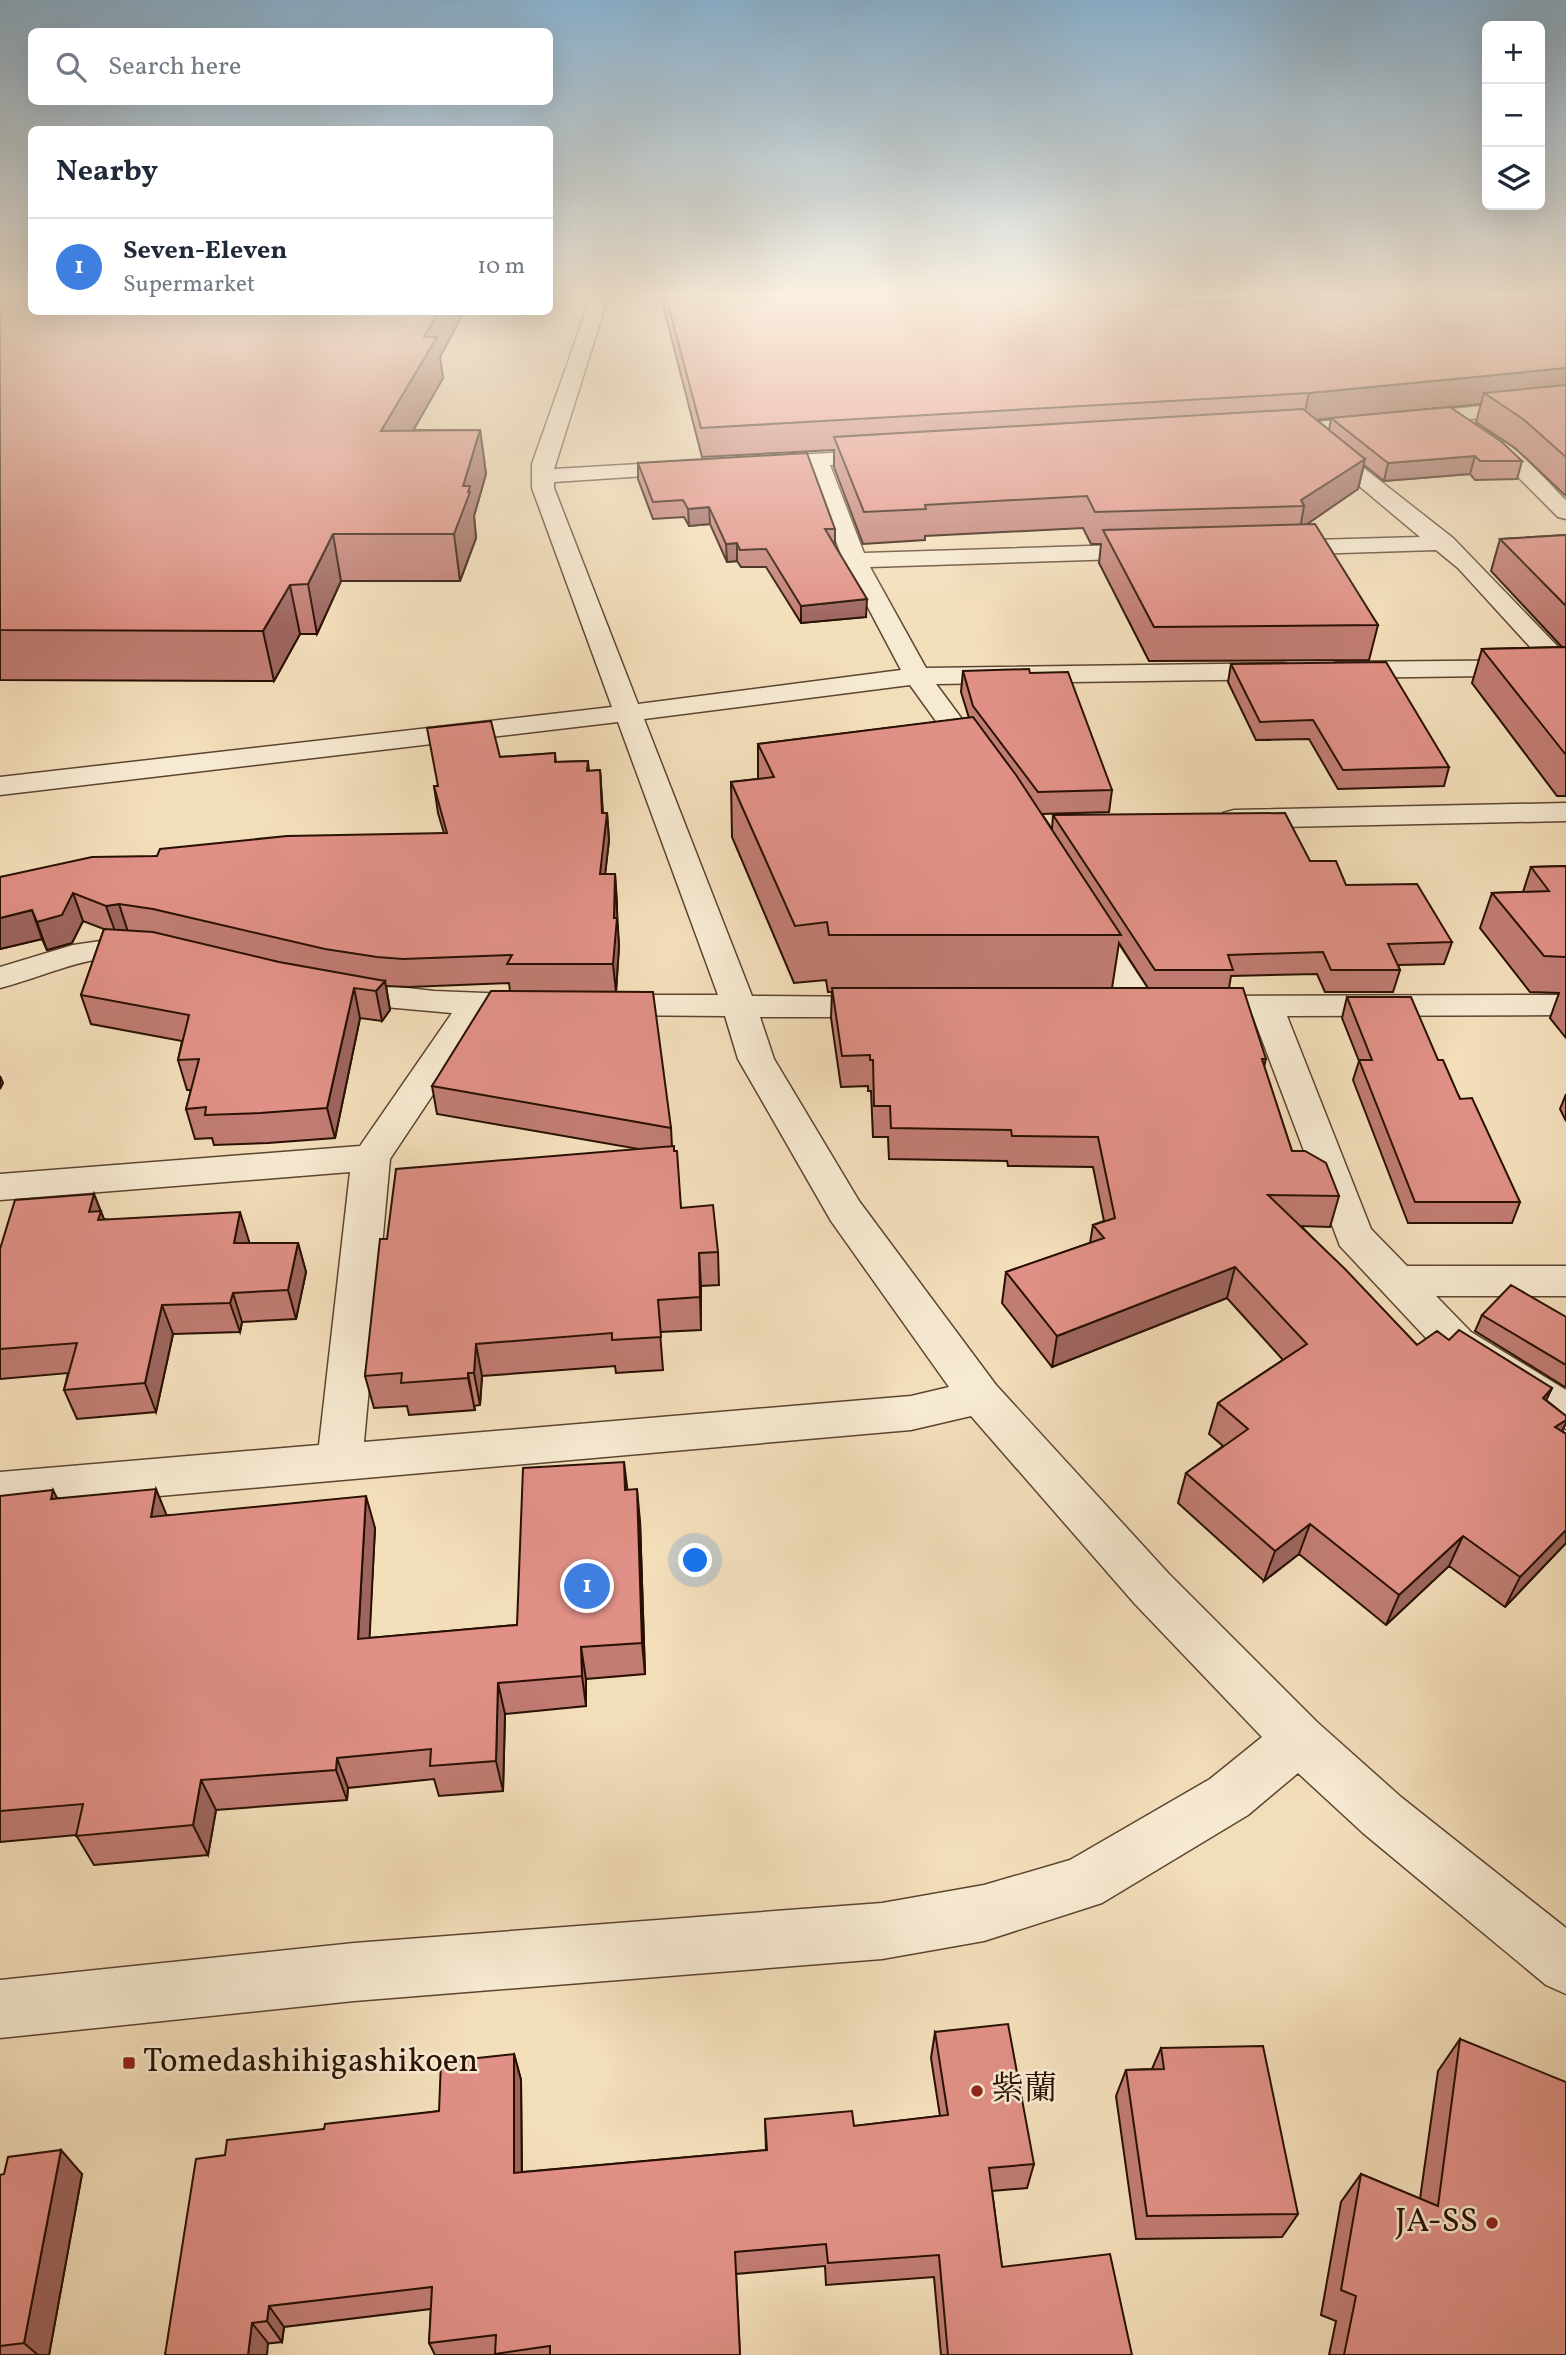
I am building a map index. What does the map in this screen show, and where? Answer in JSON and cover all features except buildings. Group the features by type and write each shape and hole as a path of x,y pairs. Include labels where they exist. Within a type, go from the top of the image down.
{"street":[{"path":"562,407 543,464 543,488 739,1005 756,1059 845,1210 981,1397 1152,1588 1299,1739 1382,1815 1566,1965"},
{"path":"1261,433 1535,407"},
{"path":"1449,415 1506,454 1566,512"},
{"path":"1303,430 1445,543 1565,668"},
{"path":"734,464 913,454"},
{"path":"817,459 855,559 917,676 995,783"},
{"path":"542,476 707,466"},
{"path":"1253,549 1445,543"},
{"path":"855,559 1170,551"},
{"path":"1466,563 1491,562"},
{"path":"0,786 628,713 917,676 1565,668"},
{"path":"1206,820 1566,812"},
{"path":"1071,896 1131,990 1123,1006 1566,1005"},
{"path":"0,978 103,947 128,945 174,953"},
{"path":"305,984 382,998 475,1005 916,1007"},
{"path":"340,1460 371,1158 475,1005"},
{"path":"1266,1006 1354,1236 1456,1343 1566,1412"},
{"path":"0,1187 371,1158"},
{"path":"1397,1281 1566,1281"},
{"path":"0,1491 911,1413 981,1397"},
{"path":"0,2010 354,1972 882,1931 984,1913 1082,1884 1229,1797 1299,1739"}],"place":[{"name":"Seven-Eleven","path":"587,1586"},
{"name":"Tomedashihigashikoen","path":"129,2063"},
{"name":"紫蘭","path":"977,2091"},
{"name":"JA-SS","path":"1492,2223"}]}
